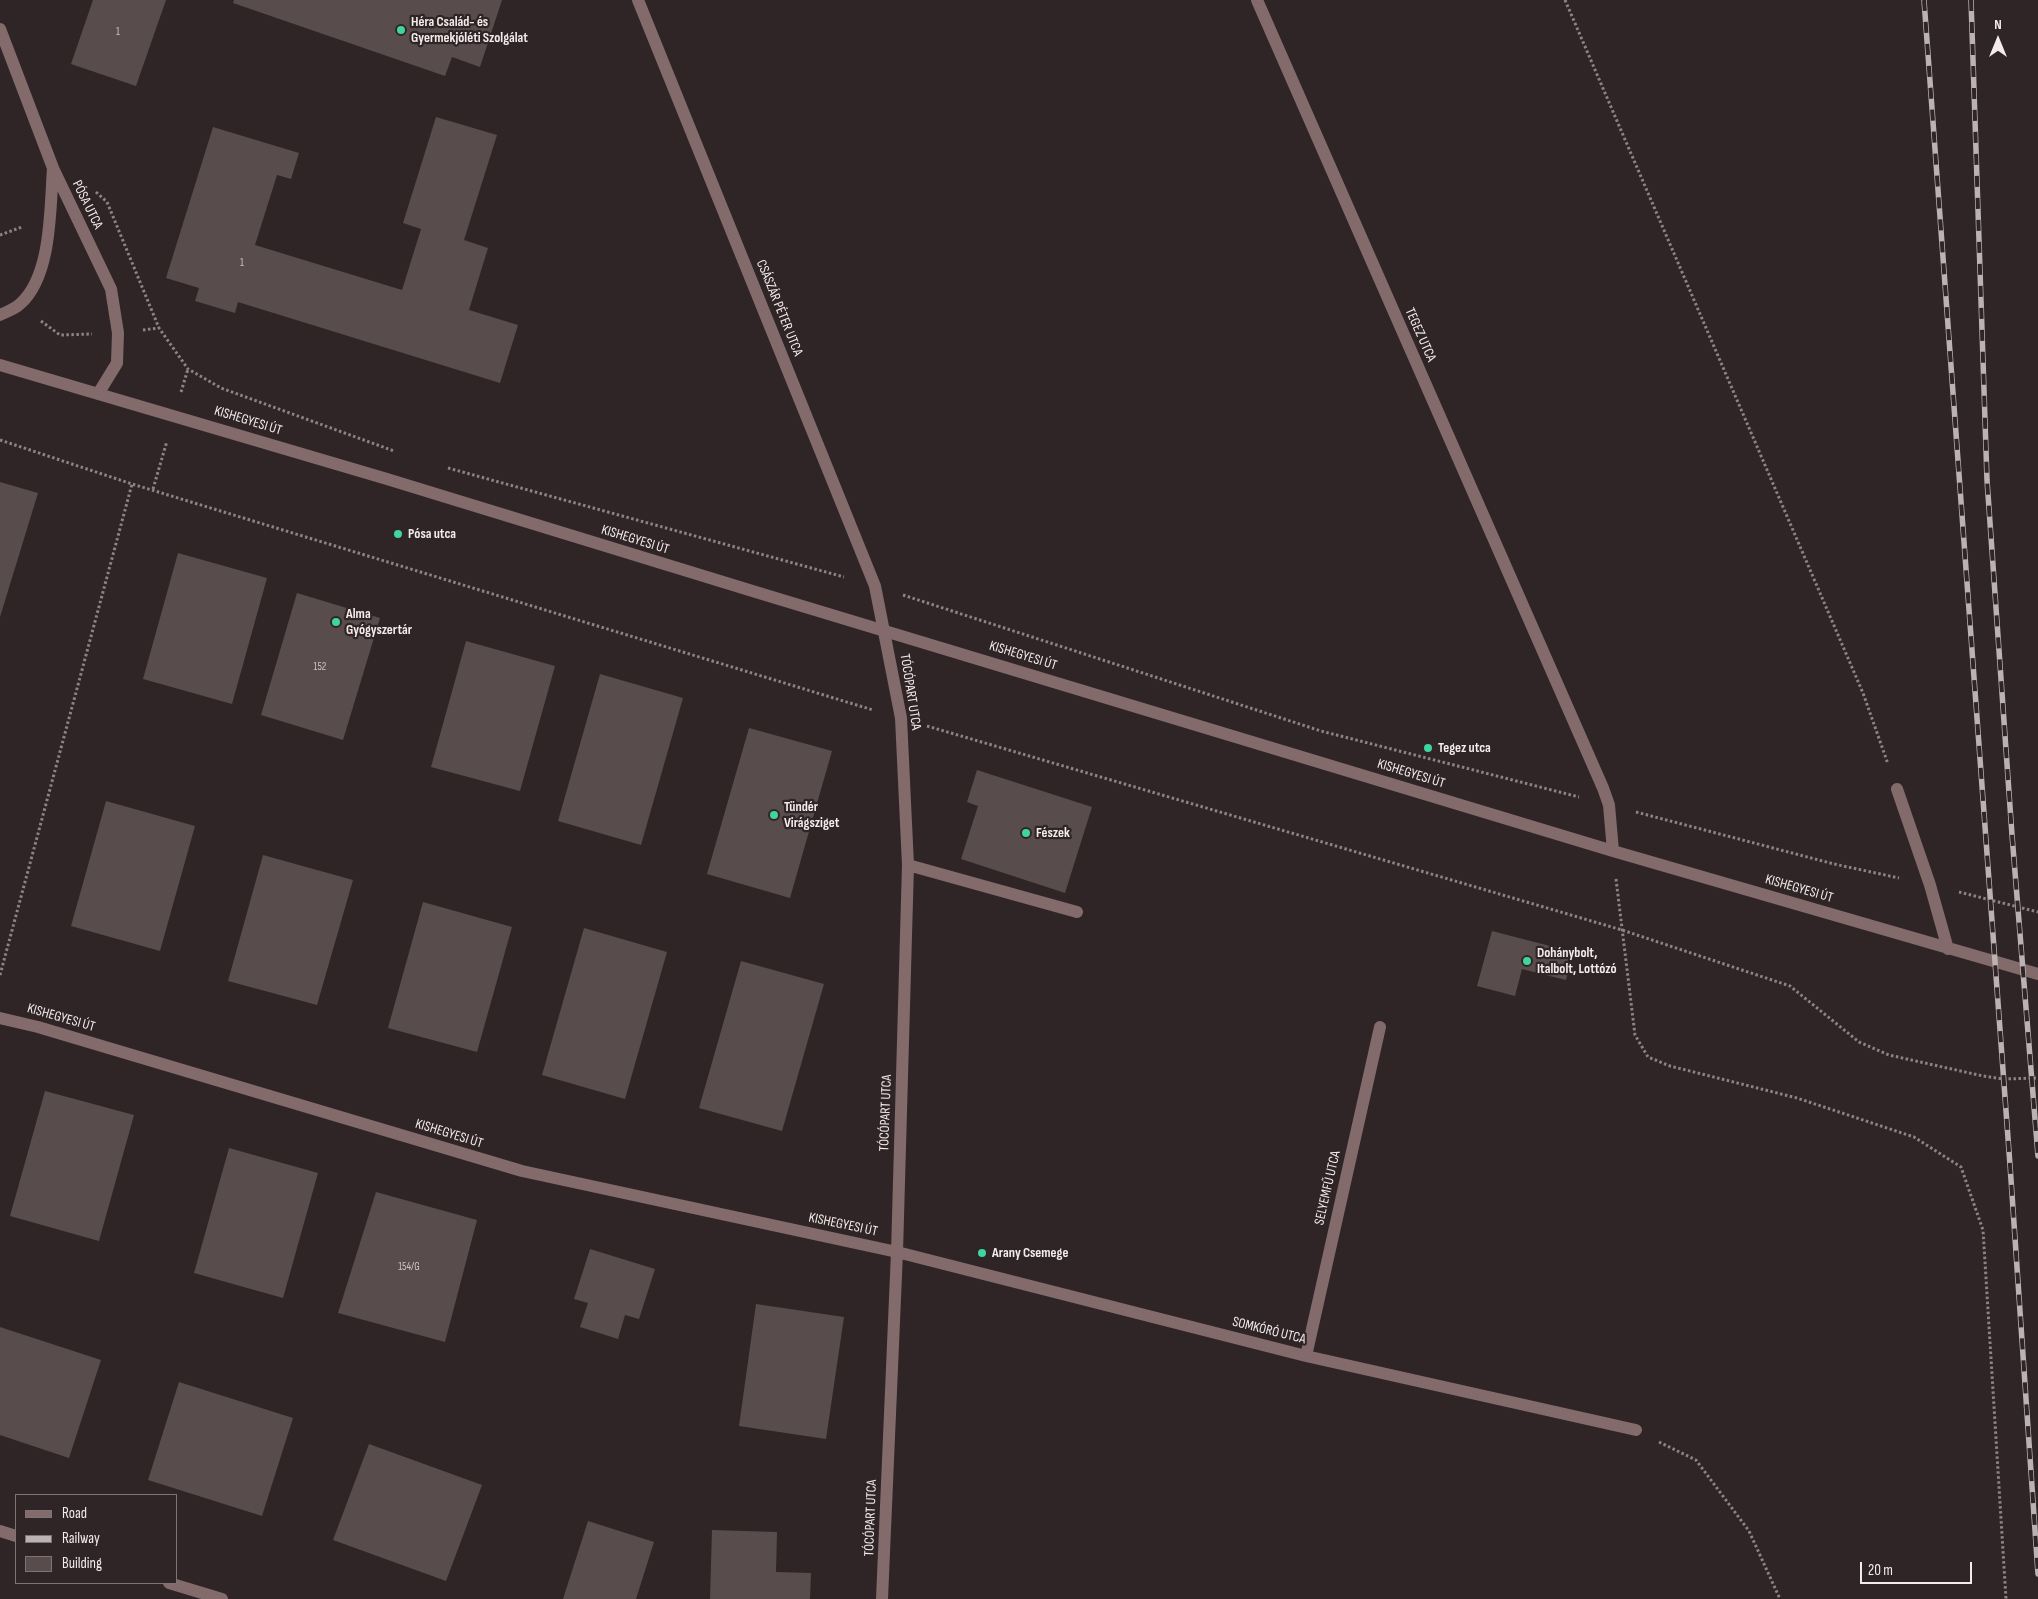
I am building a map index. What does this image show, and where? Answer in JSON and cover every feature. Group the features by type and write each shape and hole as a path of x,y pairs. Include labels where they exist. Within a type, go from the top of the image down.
{"street":[{"name":"CSÁSZÁR PÉTER UTCA","path":"638,0 875,586 884,630"},
{"name":"TEGEZ UTCA","path":"1257,0 1603,788 1609,805 1613,851"},
{"name":"PÓSA UTCA","path":"0,28 53,168 112,289 118,333 117,363 98,394"},
{"path":"0,315 19,305 32,291 44,260 53,168"},
{"name":"KISHEGYESI ÚT","path":"0,365 387,478 749,590 1613,851 2038,974"},
{"name":"TÓCÓPART UTCA","path":"882,1599 897,1252 908,865 901,718 884,630"},
{"path":"1897,789 1930,885 1948,949"},
{"path":"908,865 1077,912"},
{"name":"KISHEGYESI ÚT","path":"0,1018 38,1026 522,1171 897,1252"},
{"name":"SELYEMFŰ UTCA","path":"1306,1356 1380,1026"},
{"name":"SOMKÓRÓ UTCA","path":"897,1252 1306,1356 1636,1430"},
{"path":"0,1531 15,1536"},
{"path":"172,1584 222,1599"}],"path":[{"path":"1565,0 1863,693 1897,789"},
{"path":"107,202 159,328 188,369 221,388 401,454"},
{"path":"19,305 60,336 118,333 159,328"},
{"path":"0,440 132,484 0,975"},
{"path":"439,465 875,586 1321,731 1834,864 1930,885 2038,912"},
{"path":"1613,851 1635,1035 1648,1057 1670,1066 1797,1098 1914,1137 1961,1167 1983,1230 2006,1599"},
{"path":"1622,930 1790,986 1859,1042 1889,1055 1983,1076 2003,1079 2038,1078"},
{"path":"1636,1430 1696,1460 1749,1531 1780,1599"}],"building":[{"path":"93,0 166,0 136,86 71,64"},
{"name":"Héra Család- és Gyermekjóléti Szolgálat","path":"234,0 502,0 480,67 452,57 445,76 233,3"},
{"path":"436,117 497,135 464,240 488,248 469,310 518,325 500,383 238,302 235,313 195,301 199,288 166,278 213,127 299,153 291,179 277,175 255,245 402,290 421,229 403,223"},
{"path":"0,482 38,493 0,617"},
{"path":"178,553 267,578 232,704 143,679"},
{"path":"297,593 380,618 343,740 261,715"},
{"path":"466,641 555,666 520,791 431,767"},
{"path":"600,674 683,698 641,845 558,821"},
{"path":"749,728 832,751 790,898 707,874"},
{"name":"Fészek","path":"977,770 1092,807 1065,893 961,859 978,806 967,802"},
{"path":"106,801 195,826 160,951 71,926"},
{"path":"263,855 353,880 317,1005 228,981"},
{"path":"423,902 512,927 477,1052 388,1028"},
{"path":"584,928 667,952 625,1099 542,1075"},
{"name":"Dohánybolt, Italbolt, Lottózó","path":"1492,931 1573,952 1566,980 1522,969 1515,996 1477,986"},
{"path":"741,961 824,984 782,1131 699,1108"},
{"path":"45,1091 134,1115 99,1241 10,1216"},
{"path":"229,1148 318,1173 283,1298 194,1273"},
{"path":"376,1192 477,1220 445,1342 338,1313"},
{"path":"590,1249 655,1269 639,1319 625,1315 618,1339 580,1327 588,1303 574,1299"},
{"path":"756,1304 844,1317 826,1439 739,1426"},
{"path":"0,1327 101,1360 69,1458 0,1435"},
{"path":"179,1382 293,1418 262,1516 148,1480"},
{"path":"369,1444 482,1485 446,1581 333,1540"},
{"path":"588,1521 654,1542 636,1599 563,1599"},
{"path":"712,1530 777,1532 776,1572 811,1573 810,1599 710,1599"}],"railway":[{"path":"1924,0 2010,1165 2038,1574"},
{"path":"1971,0 1987,480 2012,835 2038,1156"}],"place":[{"name":"Héra Család- és Gyermekjóléti Szolgálat","path":"401,30"},
{"name":"Pósa utca","path":"398,534"},
{"name":"Alma Gyógyszertár","path":"336,622"},
{"name":"Tegez utca","path":"1428,748"},
{"name":"Tündér Virágsziget","path":"774,815"},
{"name":"Fészek","path":"1026,833"},
{"name":"Dohánybolt, Italbolt, Lottózó","path":"1527,961"},
{"name":"Arany Csemege","path":"982,1253"}]}
